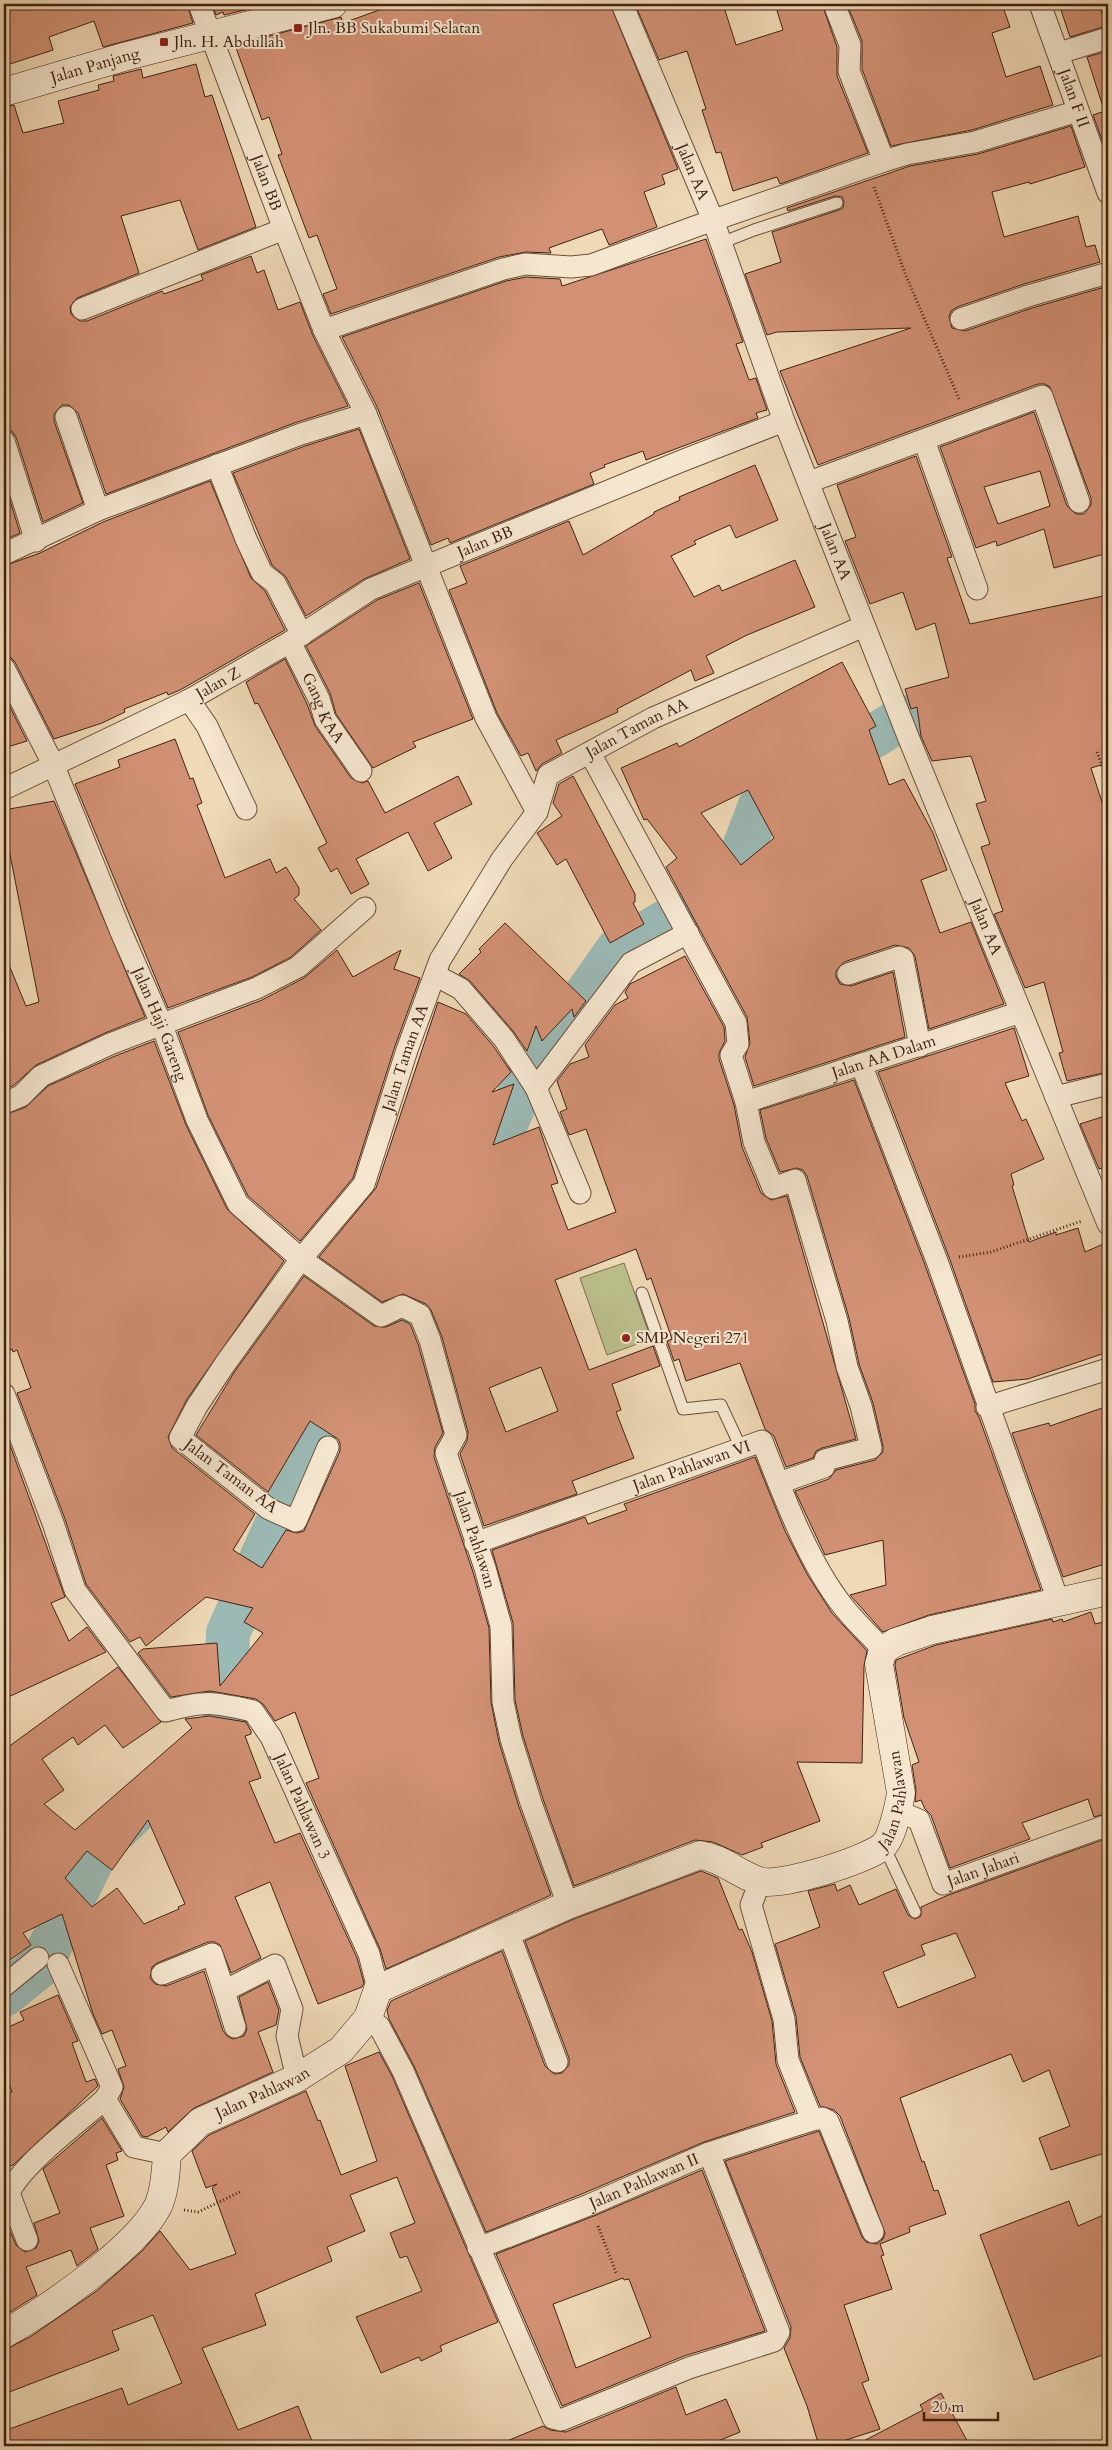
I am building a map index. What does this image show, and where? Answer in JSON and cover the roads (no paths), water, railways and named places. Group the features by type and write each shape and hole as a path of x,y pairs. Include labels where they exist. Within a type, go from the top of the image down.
{"street":[{"name":"Jalan BB","path":"199,4 324,330 366,414 425,566 784,421"},
{"name":"Jalan AA","path":"622,4 713,220 784,421 909,739 1106,1219"},
{"path":"834,4 850,45 850,71 875,164"},
{"name":"Jalan F II","path":"1040,4 1108,193"},
{"name":"Jalan Panjang","path":"4,92 126,56 326,5"},
{"path":"1058,52 1108,38"},
{"path":"324,330 503,269 525,264 571,267 592,265 713,220 875,164 908,154 974,142 1078,111"},
{"path":"82,309 284,229"},
{"path":"961,319 1028,296 1108,273"},
{"path":"809,482 1042,396 1079,502"},
{"path":"4,554 98,510 301,434 366,414"},
{"path":"66,417 98,510"},
{"path":"924,440 977,589"},
{"path":"4,441 36,540"},
{"name":"Gang KAA","path":"217,466 246,539 262,573 275,583 325,719 362,771"},
{"path":"425,566 486,718 537,812"},
{"name":"Jalan Z","path":"4,789 189,700 296,638 371,590 425,566"},
{"name":"Jalan Taman AA","path":"328,1447 296,1521 269,1509 180,1438 196,1406 301,1259 325,1227 364,1184 406,1050 440,960 497,867 537,812 548,775 653,718 864,626"},
{"name":"Jalan Haji Gareng","path":"4,668 53,764 121,932 161,1023 197,1120 238,1204 301,1259"},
{"path":"189,700 207,726 246,809"},
{"path":"590,753 736,1023 738,1044 731,1055 746,1102 754,1142 773,1188 795,1180 837,1321 847,1367 871,1448 825,1460 824,1468 779,1483"},
{"path":"4,1102 21,1096 41,1076 161,1023 256,988 298,967 365,908"},
{"path":"536,1088 631,963 688,932"},
{"path":"848,974 899,957 903,959 920,1046"},
{"path":"435,976 461,989 504,1039 536,1088 580,1193"},
{"name":"Jalan AA Dalam","path":"746,1102 1021,1012"},
{"path":"862,1064 937,1261 987,1407 1059,1603"},
{"path":"1056,1097 1108,1084"},
{"name":"Jalan Pahlawan","path":"301,1259 381,1316 402,1306 420,1315 430,1340 456,1435 446,1453 485,1568 501,1626 502,1702 511,1738 531,1803 568,1905"},
{"path":"987,1407 1108,1369"},
{"name":"Jalan Pahlawan 3","path":"4,1394 53,1523 75,1590 166,1711 196,1703 214,1702 253,1711 272,1737 314,1828 340,1894 369,1954 378,1989"},
{"name":"Jalan Pahlawan VI","path":"475,1543 762,1441 779,1483 826,1581 842,1606 883,1650"},
{"path":"883,1650 896,1642 932,1630 1108,1591"},
{"name":"Jalan Pahlawan","path":"167,2154 200,2122 296,2078 341,2050 368,2018 378,1989 568,1905 700,1855 711,1856 760,1882 790,1881 863,1857 884,1846 898,1811 901,1793 879,1664 883,1650"},
{"name":"Jalan Jahari","path":"898,1811 919,1820 943,1884 1108,1825"},
{"path":"760,1882 751,1905 784,2020 788,2060 812,2120 822,2118 828,2121 873,2232"},
{"path":"508,1931 556,2062"},
{"path":"162,1974 212,1954 235,2027"},
{"path":"4,1986 48,1961 112,2087 105,2100 30,2164 11,2187 8,2193 27,2240"},
{"path":"224,1991 275,1965 292,2009 286,2036 296,2078"},
{"path":"368,2018 379,2026 403,2072 553,2418 561,2420 689,2368 774,2341 778,2338 779,2332 709,2154"},
{"path":"4,2334 32,2318 104,2264 140,2231 158,2206 165,2176 167,2154 134,2147 105,2100"},
{"name":"Jalan Pahlawan II","path":"478,2248 589,2205 709,2154 812,2120"}],"lane":[{"path":"721,244 754,230 837,203"},
{"path":"642,1293 683,1409 721,1405 741,1448"},
{"path":"884,1846 915,1912"}],"waterway":[{"path":"698,903 730,885 759,808 903,718 979,710"},
{"path":"544,1054 618,949 665,922"},
{"path":"186,1763 225,1726 228,1633 294,1485 310,1438 359,1353 449,1233 480,1183 524,1083"},
{"path":"4,1995 41,1965 99,1846 134,1813"}],"place":[{"name":"Jln. BB Sukabumi Selatan","path":"298,28"},
{"name":"Jln. H. Abdullah","path":"164,42"},
{"name":"SMP Negeri 271","path":"626,1338"}]}
